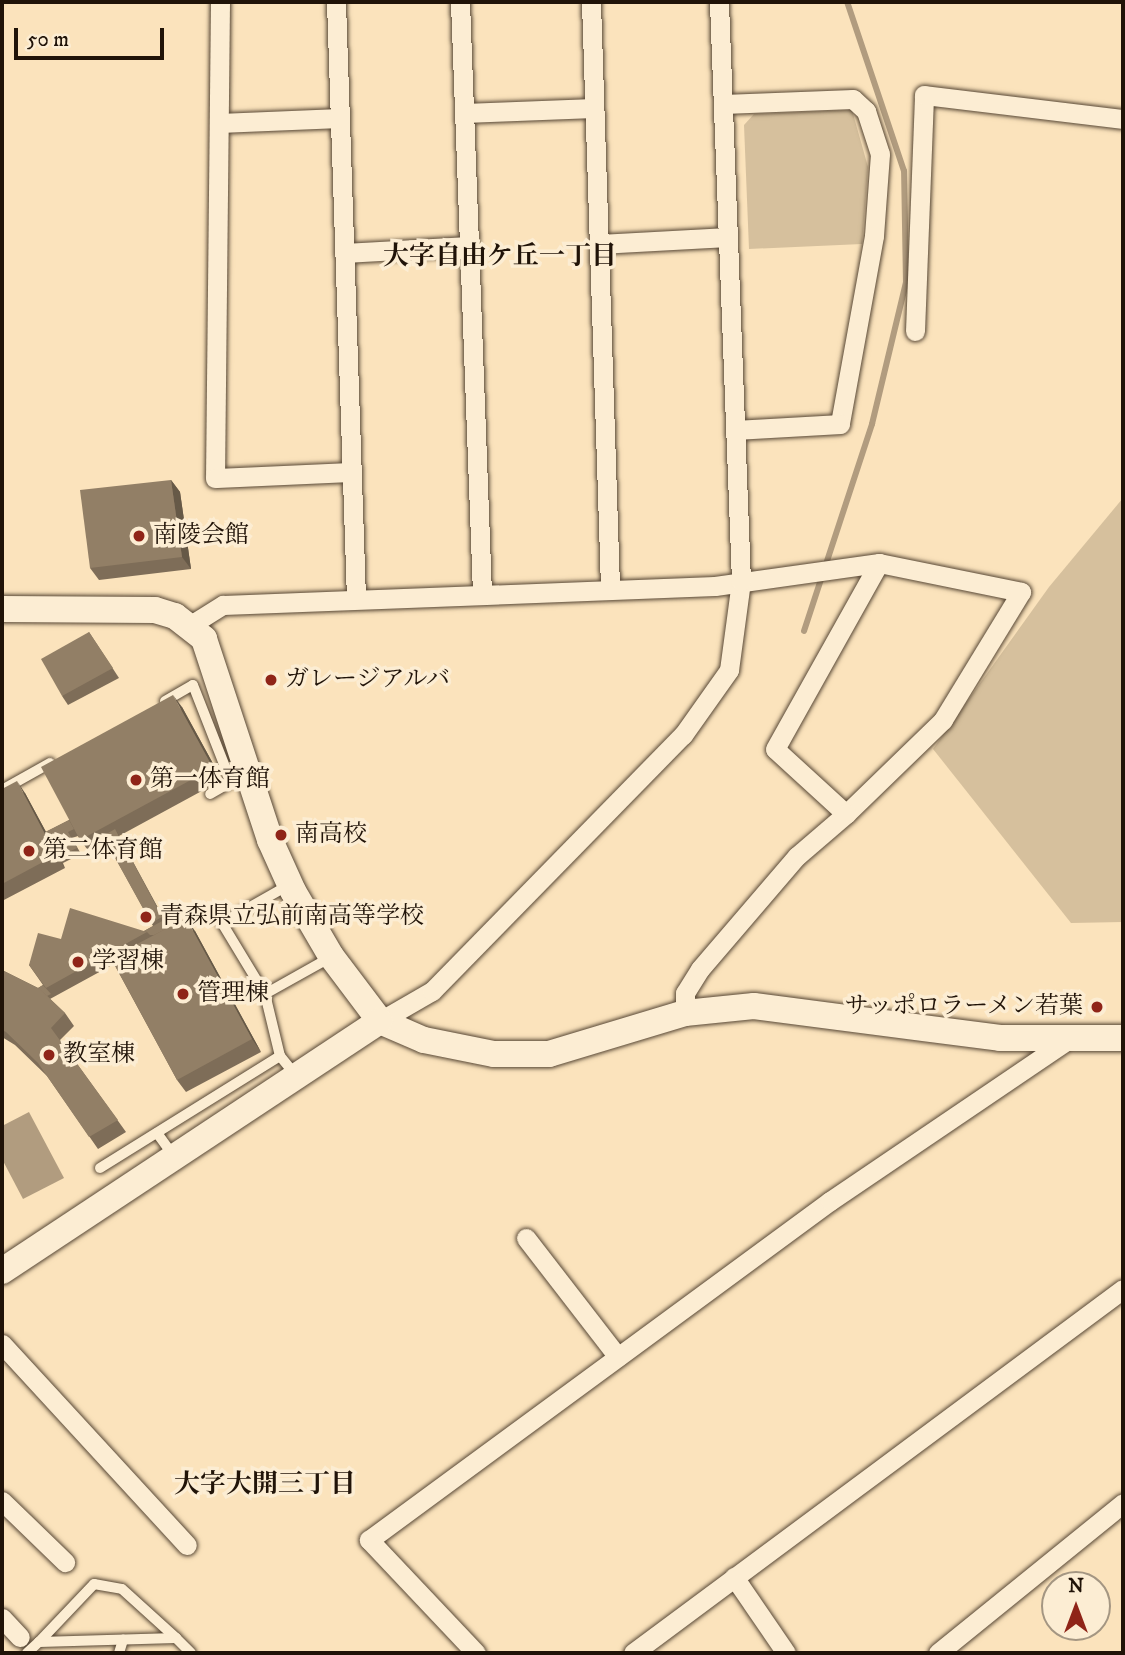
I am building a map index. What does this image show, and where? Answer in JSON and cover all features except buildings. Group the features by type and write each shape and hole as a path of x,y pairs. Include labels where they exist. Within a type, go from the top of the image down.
{"street":[{"path":"220,2 215,478 352,472"},
{"path":"336,2 356,599"},
{"path":"460,2 482,593"},
{"path":"590,2 610,586"},
{"path":"2,1271 176,1160 380,1021 432,991 683,735 729,670 741,581 719,2"},
{"path":"915,331 924,95 1123,119"},
{"path":"723,104 853,99 866,111 880,154 874,236 840,424 735,430"},
{"path":"464,113 594,108"},
{"path":"219,123 340,118"},
{"path":"599,244 728,237"},
{"path":"344,253 469,246"},
{"path":"846,814 775,749 879,563"},
{"path":"189,626 223,605 741,581 879,563 1021,592 943,720 846,814 797,856 700,969 685,993 685,1013"},
{"path":"2,609 155,610 189,626 213,658 224,731 291,884 331,956 380,1021 424,1040 494,1054 549,1054 685,1013 754,1006 1065,1042 1123,1038"},
{"path":"476,1653 369,1540 830,1201 1065,1042"},
{"path":"526,1238 618,1357"},
{"path":"633,1653 1123,1289"},
{"path":"2,1344 187,1545"},
{"path":"2,1501 65,1562"},
{"path":"938,1653 1123,1503"},
{"path":"734,1577 786,1653"},
{"path":"2,1618 29,1644"}],"lane":[{"path":"157,705 193,685 224,731 231,782 209,794"},
{"path":"2,790 62,757"},
{"path":"291,884 222,923 265,994 280,1056 297,1077"},
{"path":"265,994 331,956"},
{"path":"100,1168 280,1056"},
{"path":"157,1133 176,1160"},
{"path":"29,1644 94,1584 122,1589 191,1653"},
{"path":"29,1644 176,1638"},
{"path":"96,1640 96,1653"},
{"path":"119,1653 123,1640"}],"shaded area":[{"path":"852,110 868,167 862,244 749,249 744,125 754,114"},
{"path":"1123,498 1123,922 1071,923 933,749 1049,587"},
{"path":"29,1112 64,1178 23,1199 2,1159 2,1126"}],"waterway":[{"path":"804,631 872,424 906,282 904,171 847,2"}],"place":[{"name":"南陵会館","path":"139,536"},
{"name":"ガレージアルバ","path":"271,680"},
{"name":"第一体育館","path":"136,780"},
{"name":"南高校","path":"281,835"},
{"name":"第二体育館","path":"29,851"},
{"name":"青森県立弘前南高等学校","path":"146,917"},
{"name":"学習棟","path":"78,962"},
{"name":"管理棟","path":"183,994"},
{"name":"サッポロラーメン若葉","path":"1097,1007"},
{"name":"教室棟","path":"49,1055"}],"district":[{"name":"大字自由ケ丘一丁目","path":"500,257"},
{"name":"大字大開三丁目","path":"265,1485"}]}
